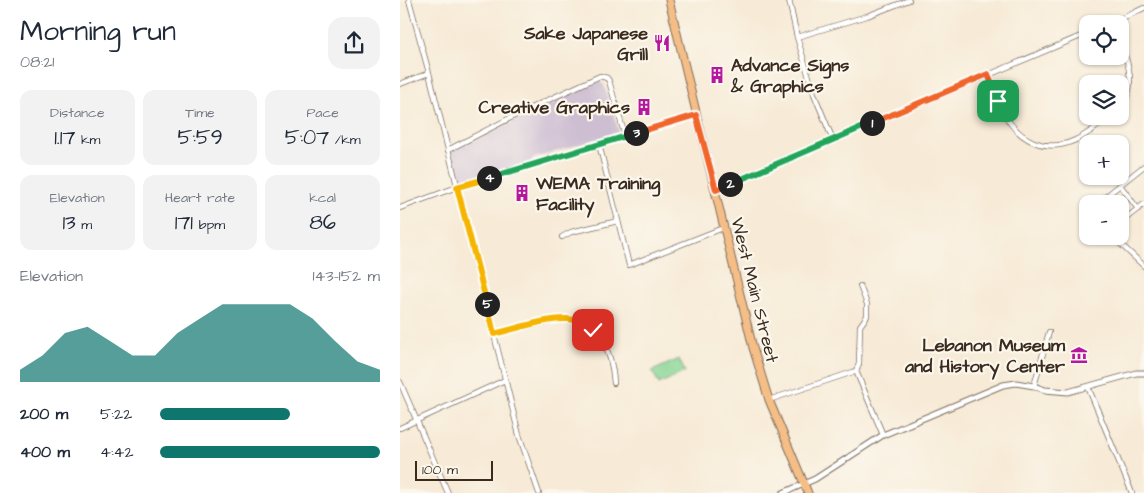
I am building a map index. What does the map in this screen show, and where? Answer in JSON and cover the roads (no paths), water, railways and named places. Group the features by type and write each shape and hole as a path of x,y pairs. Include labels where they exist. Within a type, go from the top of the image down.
{"main road":[{"name":"West Main Street","path":"670,0 753,348 769,400 808,493"}],"street":[{"path":"409,0 519,435 539,493"},
{"path":"788,0 814,94 833,140"},
{"path":"797,37 867,16 908,0"},
{"path":"1129,15 1144,8"},
{"path":"716,190 1079,37"},
{"path":"1128,65 1129,88"},
{"path":"400,84 429,73"},
{"path":"988,74 1002,109 1012,125 1025,138 1046,146 1056,146 1082,138 1099,125"},
{"path":"448,150 522,112 600,76 607,78 609,81 625,136"},
{"path":"400,208 457,187 696,115"},
{"path":"599,144 630,265 724,228"},
{"path":"1129,178 1144,166"},
{"path":"1108,195 1120,185 1138,209"},
{"path":"1129,216 1144,204"},
{"path":"562,237 571,232 618,221"},
{"path":"1122,245 1144,266"},
{"path":"769,400 856,370 859,364 860,326 867,316 867,304 860,286"},
{"path":"494,334 560,319 569,319 582,323 593,330 604,342 611,360 614,383"},
{"path":"1034,386 1050,332"},
{"path":"856,370 883,434"},
{"path":"783,493 828,471 883,434 1003,385 1016,384 1034,386 1056,392 1068,392 1144,372"},
{"path":"400,428 506,380"},
{"path":"400,382 448,493"},
{"path":"1088,387 1132,493"}],"place":[{"name":"Sake Japanese Grill","path":"662,43"},
{"name":"Advance Signs & Graphics","path":"717,75"},
{"name":"Creative Graphics","path":"644,107"},
{"name":"WEMA Training Facility","path":"522,193"},
{"name":"Lebanon Museum and History Center","path":"1079,355"}]}
